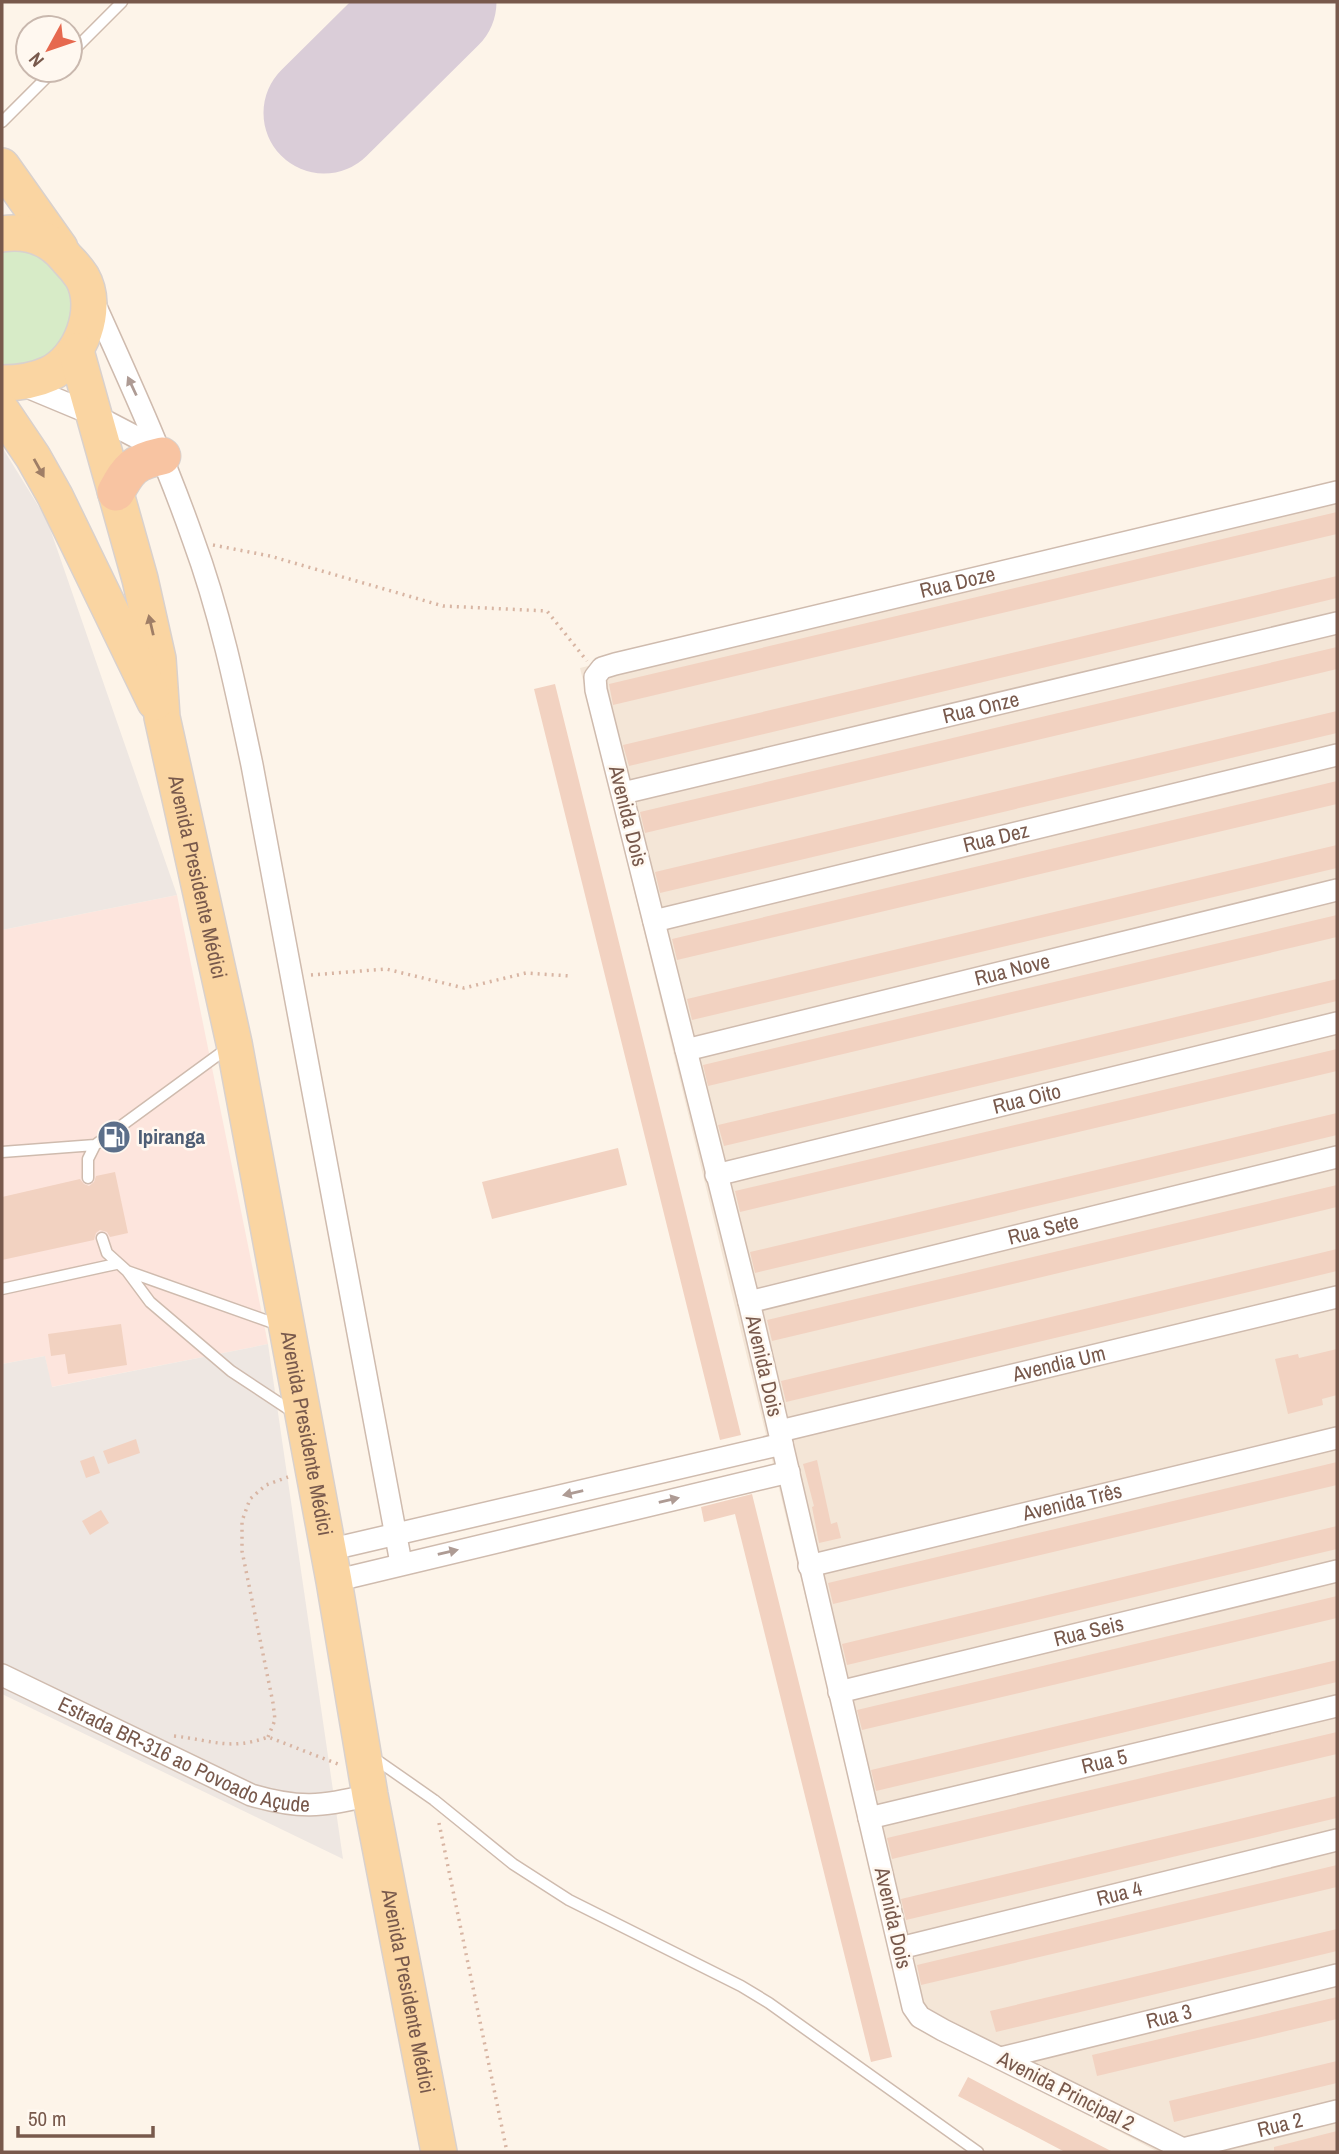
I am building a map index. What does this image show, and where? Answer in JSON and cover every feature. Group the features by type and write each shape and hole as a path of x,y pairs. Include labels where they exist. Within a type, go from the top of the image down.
{"highway":[{"path":"116,492 132,467 161,452"}],"main road":[{"path":"2,166 83,278 89,316 85,335 76,351 51,374 8,393"},
{"path":"9,229 43,239 60,248"},
{"name":"Avenida Presidente Médici","path":"76,351 140,579 158,659 162,717 234,1043 331,1565 366,1773 439,2152"},
{"name":"Avenida Presidente Médici","path":"8,393 33,457 162,717"}],"street":[{"path":"83,278 161,452 194,541 226,645 292,976 401,1563"},
{"path":"8,393 92,414 161,452"},
{"name":"Rua Doze","path":"596,681 602,668 615,664 1337,492"},
{"name":"Rua Onze","path":"623,793 1337,623"},
{"name":"Avenida Dois","path":"596,681 749,1302 913,2007 920,2017 943,2030"},
{"name":"Rua Dez","path":"654,921 1337,755"},
{"name":"Rua Nove","path":"686,1050 1337,890"},
{"name":"Rua Oito","path":"716,1175 1337,1023"},
{"name":"Rua Sete","path":"749,1302 1337,1157"},
{"name":"Avendia Um","path":"331,1565 397,1534 1337,1297"},
{"name":"Avenida Três","path":"809,1566 1337,1438"},
{"path":"331,1565 401,1563 789,1472"},
{"name":"Rua Seis","path":"839,1692 1337,1571"},
{"name":"Estrada BR-316 ao Povoado Açude","path":"2,1675 251,1795 277,1803 307,1807 327,1805 366,1773"},
{"name":"Rua 5","path":"869,1818 1337,1706"},
{"name":"Rua 4","path":"900,1948 1337,1840"},
{"name":"Rua 3","path":"1000,2058 1337,1975"},
{"name":"Avenida Principal 2","path":"943,2030 1186,2151"},
{"name":"Rua 2","path":"1186,2151 1337,2111"}],"lane":[{"path":"84,40 122,2"},
{"path":"2,122 40,84"},
{"path":"88,1178 88,1159 95,1146 234,1043"},
{"path":"2,1152 95,1146"},
{"path":"102,1238 107,1253 127,1272 150,1302 231,1371 304,1420"},
{"path":"2,1289 116,1264"},
{"path":"127,1272 287,1328"},
{"path":"366,1773 434,1800 513,1864 569,1900 741,1986 769,2003 978,2152"}],"path":[{"path":"194,541 270,556 443,606 547,611 596,681"},
{"path":"292,976 386,969 464,988 526,973 570,976"},
{"path":"268,1737 275,1720 273,1703 242,1551 242,1521 250,1499 266,1485 313,1468"},
{"path":"146,1744 163,1736 177,1736 220,1745 248,1744 268,1737 366,1773"},
{"path":"434,1800 507,2152"}],"shaded area":[{"path":"2,447 47,520 177,895 2,930"},
{"path":"1337,483 1337,2152 1158,2152 908,2020 580,668"},
{"name":"Ipiranga","path":"177,895 268,1344 51,1387 45,1356 2,1364 2,930"},
{"path":"268,1344 343,1859 2,1694 2,1364 45,1356 52,1387"}],"green space":[{"path":"24,247 71,279 77,317 59,350 24,366 2,364 2,249"}],"building":[{"path":"1337,512 1337,534 613,705 609,684"},
{"path":"1337,576 1337,598 629,766 623,745"},
{"path":"1337,647 1337,669 645,833 640,812"},
{"path":"555,684 741,1435 720,1440 534,689"},
{"path":"1337,711 1337,733 660,893 655,872"},
{"path":"1337,781 1337,804 677,960 672,939"},
{"path":"1337,845 1337,868 692,1020 687,999"},
{"path":"1337,915 1337,937 708,1086 703,1065"},
{"path":"1337,979 1337,1001 724,1146 718,1125"},
{"path":"1337,1049 1337,1071 740,1212 735,1191"},
{"path":"1337,1113 1337,1135 755,1273 750,1252"},
{"path":"618,1148 627,1185 492,1219 482,1182"},
{"name":"Ipiranga","path":"115,1172 128,1233 110,1237 107,1232 100,1230 94,1240 2,1260 2,1197 80,1179 89,1186 96,1176"},
{"path":"1337,1185 1337,1207 772,1341 767,1320"},
{"path":"1337,1249 1337,1271 786,1402 781,1381"},
{"path":"121,1324 127,1365 68,1374 65,1354 51,1356 48,1334"},
{"path":"1337,1349 1337,1395 1322,1399 1323,1405 1288,1414 1275,1359 1298,1354 1299,1358"},
{"path":"136,1439 140,1453 108,1464 103,1451"},
{"path":"94,1456 100,1473 86,1478 80,1461"},
{"path":"817,1460 831,1524 837,1522 841,1538 819,1543 812,1507 814,1506 803,1464"},
{"path":"1337,1462 1337,1485 833,1604 828,1583"},
{"path":"752,1494 892,2057 871,2062 735,1514 704,1522 701,1507"},
{"path":"101,1510 109,1523 90,1535 82,1521"},
{"path":"1337,1526 1337,1549 847,1665 842,1644"},
{"path":"1337,1596 1337,1618 862,1730 857,1710"},
{"path":"1337,1660 1337,1682 876,1791 871,1770"},
{"path":"1337,1732 1337,1754 892,1859 887,1838"},
{"path":"1337,1796 1337,1818 906,1920 901,1899"},
{"path":"1337,1865 1337,1887 921,1985 917,1965"},
{"path":"1337,1929 1337,1951 996,2032 990,2011"},
{"path":"1337,1997 1337,2019 1097,2076 1092,2055"},
{"path":"1337,2061 1337,2083 1174,2122 1169,2101"},
{"path":"968,2077 1113,2152 1065,2152 958,2096"},
{"path":"1337,2131 1337,2152 1274,2152 1274,2147"}],"runway":[{"path":"324,113 436,2"}],"place":[{"name":"Ipiranga","path":"114,1137"}]}
